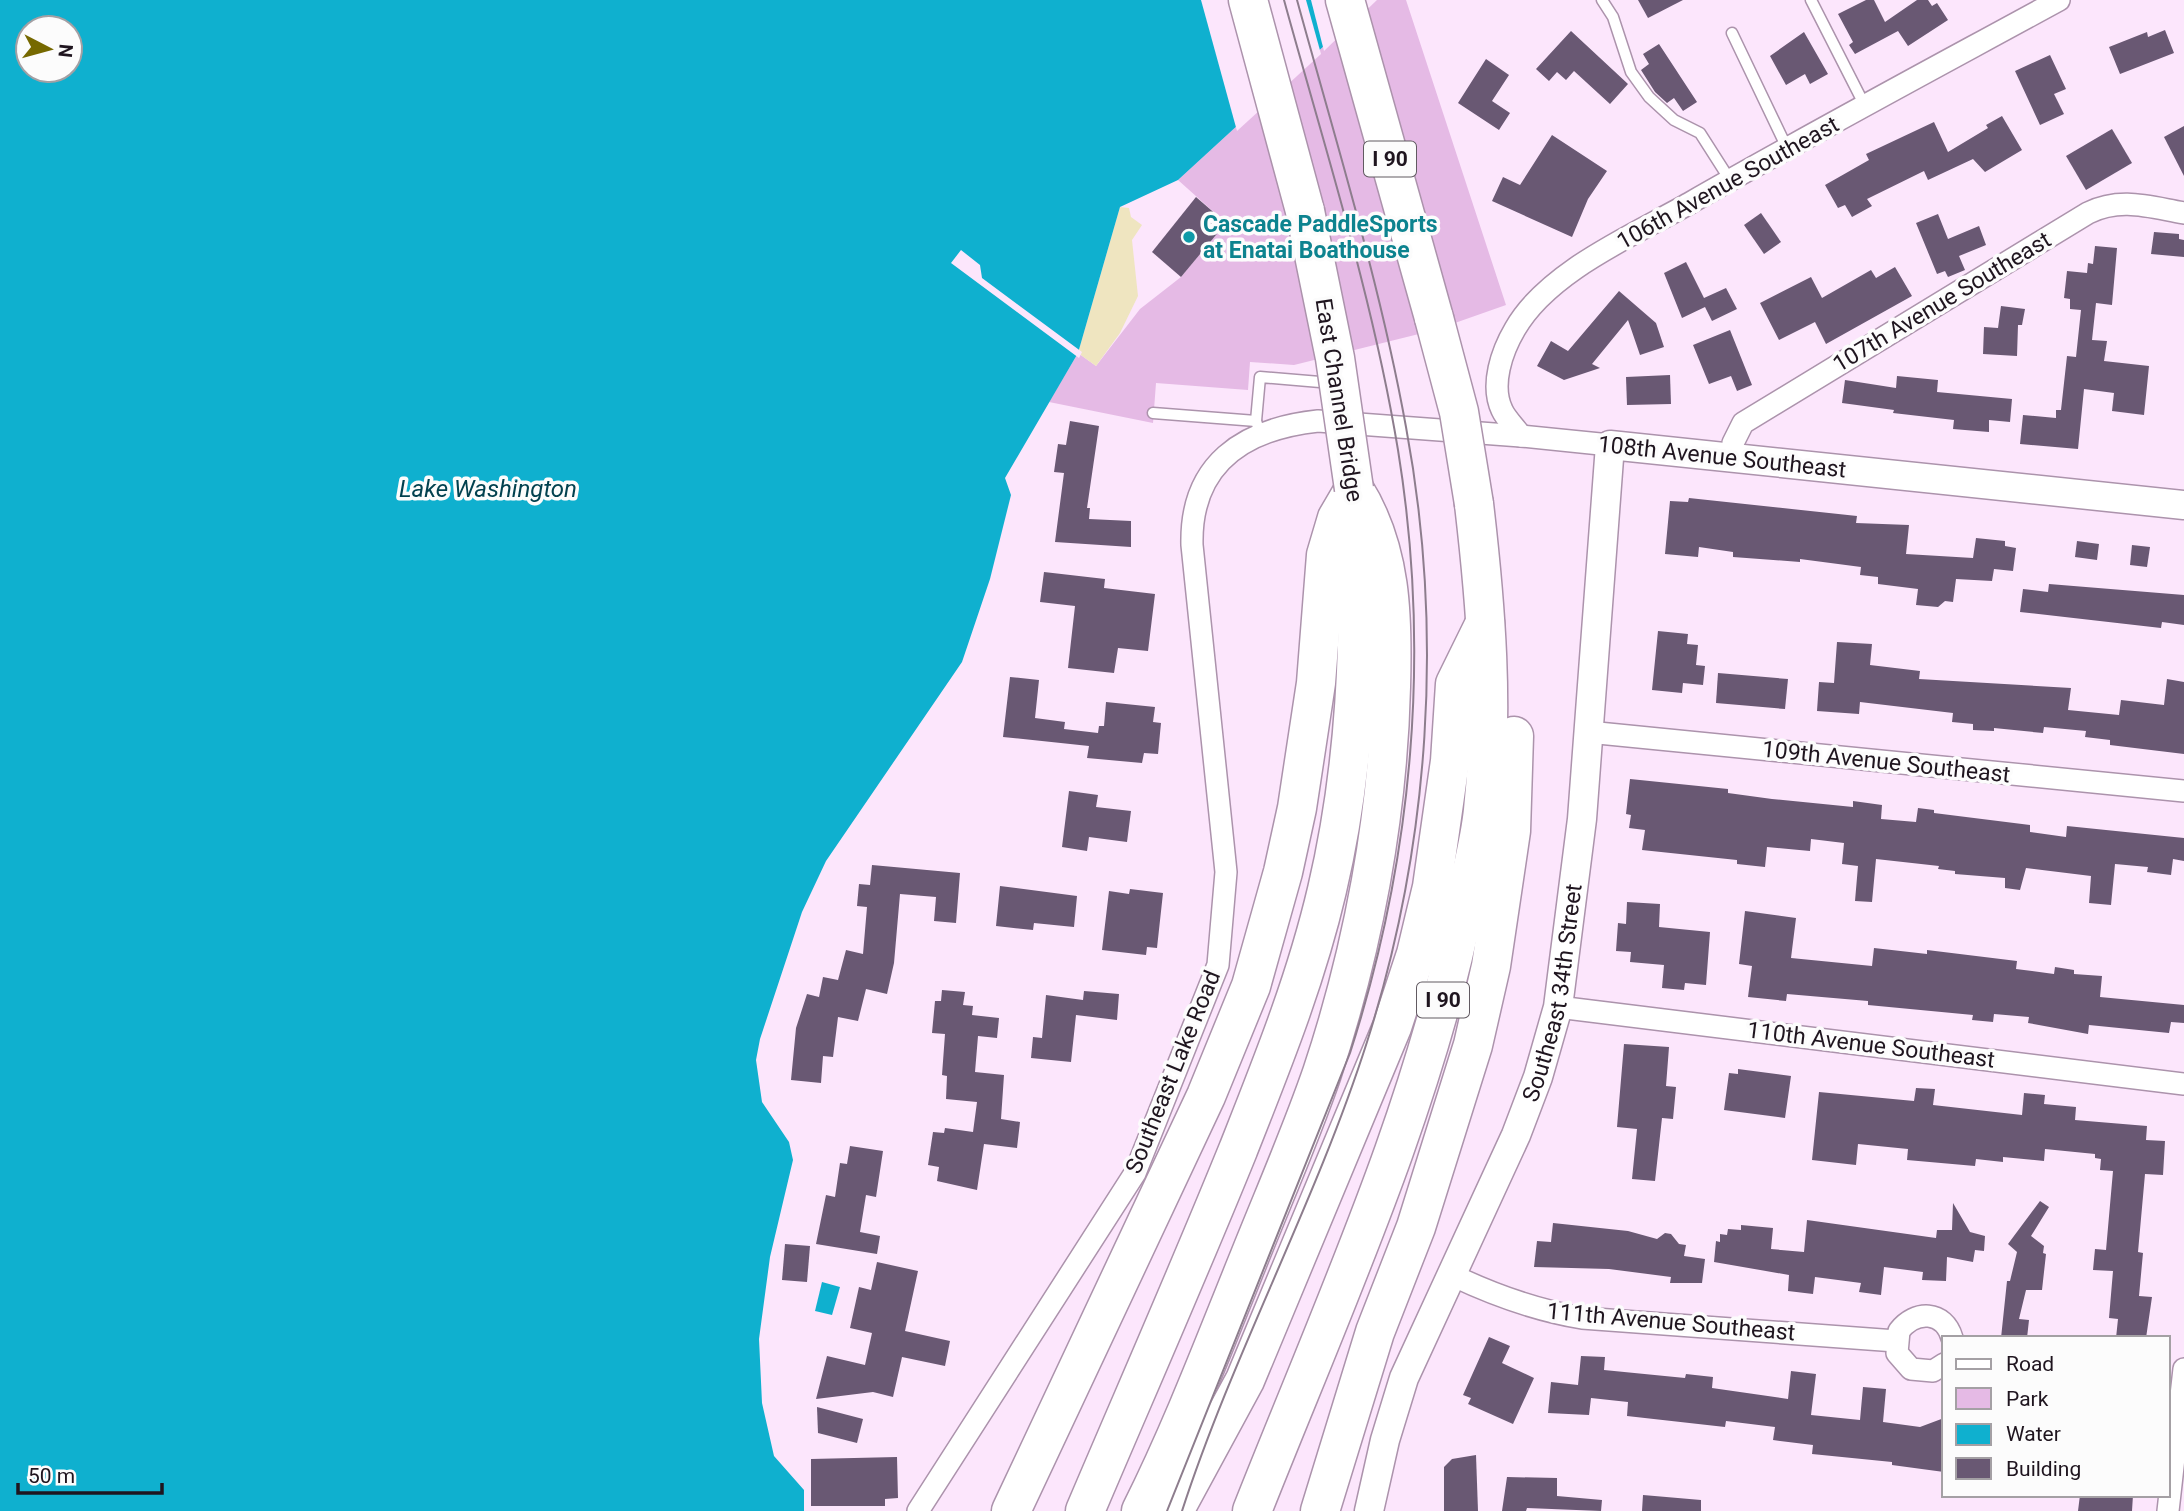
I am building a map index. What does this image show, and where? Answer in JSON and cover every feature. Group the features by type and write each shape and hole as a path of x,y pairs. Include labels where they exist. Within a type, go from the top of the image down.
{"highway":[{"name":"East Channel Bridge","path":"1248,0 1313,243 1344,410 1355,510"},
{"name":"I 90","path":"1252,1511 1388,1169 1424,1068 1451,968 1483,813 1490,732 1486,621 1474,504 1459,412 1345,0"},
{"path":"1085,1511 1290,1021 1328,888 1343,812 1359,653 1355,510"},
{"path":"1140,1511 1183,1420 1322,1072 1351,974 1372,867 1386,764 1392,654 1388,577 1355,510"},
{"path":"1010,1511 1206,1096 1251,986 1280,883 1297,808 1316,683 1326,555 1355,510"},
{"path":"1174,1511 1245,1380 1392,1027 1416,954 1436,866 1450,761 1455,684 1486,621"},
{"path":"1320,1511 1375,1332 1416,1227 1442,1146 1473,1045 1491,966 1511,831 1514,734 1486,621"},
{"path":"1113,1511 1211,1215"}],"street":[{"name":"106th Avenue Southeast","path":"1521,436 1501,409 1497,380 1503,352 1515,327 1533,304 1573,270 1787,148 2059,0"},
{"name":"107th Avenue Southeast","path":"1732,457 1733,443 1742,423 2088,213 2106,204 2121,202 2184,213"},
{"name":"108th Avenue Southeast","path":"1258,427 1318,421 1521,436 2184,505"},
{"name":"Southeast Lake Road","path":"918,1511 1135,1172 1218,965 1226,872 1191,520 1201,487 1216,467 1258,427"},
{"name":"Southeast 34th Street","path":"1369,1511 1385,1440 1405,1378 1454,1276 1516,1135 1538,1077 1558,1007 1582,819 1610,445"},
{"name":"109th Avenue Southeast","path":"1588,732 2184,791"},
{"name":"110th Avenue Southeast","path":"1558,1007 2184,1084"},
{"name":"111th Avenue Southeast","path":"1454,1276 1504,1300 1539,1311 1571,1316 1896,1341"},
{"path":"1942,1365 1933,1371 1912,1369 1903,1363 1896,1341 1906,1322 1927,1315 1946,1325 1951,1336"},
{"path":"2170,1493 2184,1368"}],"lane":[{"path":"1602,0 1614,16 1631,72 1650,97 1674,120 1700,133 1730,180"},
{"path":"1811,0 1865,106"},
{"path":"1732,33 1787,148"},
{"path":"1153,412 1258,427 1260,377 1320,382"}],"green space":[{"path":"1374,0 1406,0 1506,305 1435,330 1294,365 1250,362 1248,390 1156,383 1153,423 1049,402 1078,353 1096,366 1140,309 1181,277 1226,223 1178,180"}],"sand":[{"path":"1120,207 1129,208 1131,217 1142,225 1132,240 1138,296 1120,333 1096,366 1078,353"}],"water":[{"name":"Lake Washington","path":"0,0 1374,0 1178,180 1120,207 1078,353 1005,478 1011,495 990,579 962,662 826,861 802,912 760,1039 756,1060 762,1102 789,1142 793,1160 770,1257 759,1339 762,1403 774,1456 804,1490 804,1511 0,1511"},
{"path":"822,1282 840,1287 832,1315 815,1311"}],"pier":[{"path":"1201,0 1306,0 1321,54 1237,131"},
{"path":"1311,0 1377,0 1324,51"},
{"path":"961,250 980,265 982,278 1082,352 1079,358 951,263"}],"building":[{"path":"1638,0 1683,0 1648,18"},
{"path":"1866,0 1874,0 1885,22 1917,0 1928,0 1932,6 1937,3 1948,20 1908,46 1898,31 1855,54 1849,45 1853,42 1838,14"},
{"path":"2165,30 2174,53 2120,74 2109,47 2147,32 2148,37"},
{"path":"1571,31 1628,84 1610,104 1574,71 1566,80 1557,72 1549,81 1536,69"},
{"path":"1804,32 1828,74 1810,84 1805,74 1786,85 1770,56"},
{"path":"1659,44 1697,102 1683,111 1674,98 1667,103 1655,92 1641,70 1649,64 1643,54"},
{"path":"2050,55 2066,89 2054,94 2064,114 2040,125 2015,71"},
{"path":"1486,59 1509,75 1492,101 1510,113 1499,130 1458,103"},
{"path":"2002,116 2022,150 1985,172 1973,159 1928,180 1924,171 1867,199 1872,206 1852,217 1845,205 1838,208 1825,185 1869,160 1866,154 1934,122 1948,152 1988,128 1986,125"},
{"path":"2184,126 2184,176 2164,137"},
{"path":"2112,129 2132,163 2086,190 2066,156"},
{"path":"1552,135 1607,171 1588,199 1572,237 1492,201 1503,177 1520,185"},
{"name":"Cascade PaddleSports at Enatai Boathouse","path":"1196,197 1226,223 1181,277 1152,252"},
{"path":"1761,213 1781,242 1764,254 1744,225"},
{"path":"1938,214 1948,239 1979,226 1986,245 1959,256 1965,270 1948,277 1945,271 1937,274 1916,223"},
{"path":"2154,232 2179,234 2179,239 2184,240 2184,257 2151,254"},
{"path":"2095,246 2117,248 2112,305 2096,303 2092,340 2107,341 2104,361 2149,366 2144,415 2112,411 2114,393 2084,389 2078,449 2020,444 2023,415 2056,418 2056,410 2061,410 2067,356 2076,357 2081,310 2070,309 2070,299 2064,298 2067,271 2087,273 2088,263 2093,264"},
{"path":"1686,262 1704,298 1726,288 1737,309 1712,321 1705,307 1682,318 1664,273"},
{"path":"1895,267 1912,296 1826,344 1815,322 1779,340 1760,303 1811,277 1822,298 1871,270 1876,278"},
{"path":"1619,291 1656,323 1664,347 1640,355 1628,320 1592,364 1600,368 1564,380 1537,366 1551,341 1568,351"},
{"path":"2001,306 2025,309 2022,325 2018,325 2017,356 1983,354 1984,327 1998,328"},
{"path":"1730,330 1752,385 1737,391 1731,376 1709,384 1693,345"},
{"path":"1670,375 1671,404 1627,405 1626,377"},
{"path":"1897,376 1938,380 1937,392 2012,399 2010,422 1989,420 1989,432 1953,429 1954,420 1893,413 1894,410 1842,403 1845,380 1896,388"},
{"path":"1070,421 1099,426 1087,508 1090,508 1089,519 1131,521 1131,547 1055,542 1064,473 1054,472 1058,444 1066,445"},
{"path":"1689,498 1857,516 1856,523 1909,525 1906,554 1973,558 1976,538 2005,541 2005,546 2016,548 2013,571 1994,569 1992,581 1956,579 1953,602 1945,601 1938,607 1916,605 1918,589 1878,584 1878,577 1860,575 1861,567 1800,559 1800,562 1733,557 1733,552 1699,547 1698,557 1665,554 1670,501 1688,502"},
{"path":"2077,541 2099,544 2097,560 2075,557"},
{"path":"2132,545 2150,547 2147,567 2130,565"},
{"path":"1044,572 1105,579 1104,588 1155,594 1148,651 1118,648 1114,673 1068,668 1075,606 1040,602"},
{"path":"2049,584 2184,595 2184,625 2162,622 2161,628 2020,612 2023,589 2048,592"},
{"path":"1658,631 1688,634 1687,644 1698,645 1696,665 1705,666 1703,685 1683,683 1682,693 1652,690"},
{"path":"1837,642 1872,644 1870,665 1920,671 1919,679 2071,688 2068,710 2119,715 2121,700 2164,705 2167,679 2184,682 2184,754 2110,745 2110,740 2085,737 2086,731 2044,727 2043,733 1994,728 1994,731 1973,730 1973,724 1952,722 1953,713 1860,702 1859,714 1817,711 1819,682 1834,683"},
{"path":"1718,673 1788,679 1785,709 1716,703"},
{"path":"1010,677 1039,680 1035,718 1065,722 1064,729 1098,733 1099,726 1104,726 1106,702 1155,707 1153,722 1161,723 1158,754 1144,753 1142,763 1087,758 1089,746 1003,737"},
{"path":"1630,779 1728,789 1728,793 1772,799 1853,807 1853,801 1882,805 1881,819 1916,822 1918,808 1934,810 1934,813 2030,825 2030,832 2066,837 2067,826 2184,838 2184,861 2173,859 2171,875 2147,872 2148,867 2115,864 2111,905 2089,903 2091,876 2026,868 2020,890 2005,888 2005,878 1955,874 1955,871 1938,869 1939,866 1876,859 1872,902 1855,901 1858,866 1842,864 1844,843 1811,839 1810,851 1767,847 1765,867 1737,864 1737,860 1642,850 1645,830 1629,828 1631,815 1626,814"},
{"path":"1069,791 1098,795 1096,807 1131,811 1127,842 1089,837 1087,851 1062,847"},
{"path":"872,865 960,873 956,923 934,921 936,897 900,894 894,963 887,994 866,989 858,1021 838,1017 833,1057 823,1056 821,1083 791,1080 796,1028 807,994 819,997 823,977 838,980 846,950 863,954 867,907 857,906 859,884 870,885"},
{"path":"1000,886 1077,896 1074,927 1034,923 1033,930 996,926"},
{"path":"1130,889 1163,893 1157,948 1147,947 1146,955 1102,950 1109,891 1129,894"},
{"path":"1627,902 1660,904 1659,927 1710,932 1706,985 1685,983 1684,990 1662,988 1664,965 1630,962 1631,952 1616,951 1618,923 1626,924"},
{"path":"1745,911 1796,918 1791,958 1872,966 1874,948 1927,954 1927,950 2017,961 2016,969 2054,974 2055,967 2074,970 2074,974 2102,976 2100,997 2184,1005 2184,1023 2171,1022 2169,1033 2089,1025 2088,1034 2028,1023 2029,1017 1994,1014 1993,1022 1972,1020 1973,1015 1868,1005 1868,1001 1787,994 1786,1001 1748,997 1752,966 1739,964"},
{"path":"942,990 965,992 963,1005 973,1006 972,1015 999,1018 997,1038 978,1036 975,1072 1004,1075 1001,1119 1020,1122 1017,1148 984,1144 977,1190 937,1181 939,1167 928,1165 933,1132 944,1133 945,1128 973,1132 977,1102 946,1099 947,1076 942,1075 945,1034 932,1033 935,1001 941,1001"},
{"path":"1084,991 1119,994 1117,1020 1076,1015 1071,1062 1031,1058 1033,1037 1042,1038 1046,995 1083,1000"},
{"path":"1624,1044 1669,1047 1666,1086 1676,1087 1673,1119 1662,1118 1655,1181 1632,1179 1637,1129 1617,1127"},
{"path":"1738,1069 1791,1076 1785,1118 1724,1110 1729,1073 1738,1074"},
{"path":"1916,1088 1935,1089 1933,1105 2022,1115 2024,1093 2045,1095 2044,1104 2076,1107 2075,1120 2147,1126 2146,1140 2165,1141 2163,1175 2145,1174 2138,1252 2143,1253 2139,1296 2152,1297 2146,1336 2116,1336 2118,1319 2109,1318 2113,1271 2093,1270 2095,1249 2106,1250 2113,1171 2100,1170 2101,1159 2095,1158 2095,1154 2045,1149 2044,1161 2003,1157 2003,1162 1976,1159 1975,1166 1907,1160 1908,1149 1858,1144 1856,1165 1812,1160 1819,1092 1914,1101"},
{"path":"850,1146 883,1151 876,1197 866,1195 860,1232 880,1236 877,1254 816,1244 826,1195 835,1197 840,1163 847,1164"},
{"path":"2040,1201 2049,1207 2031,1236 2044,1246 2043,1253 2046,1254 2042,1290 2026,1290 2019,1319 2029,1320 2027,1336 2001,1336 2007,1281 2010,1281 2017,1252 2008,1244"},
{"path":"1953,1203 1970,1232 1985,1236 1984,1251 1975,1250 1973,1262 1947,1257 1946,1281 1922,1280 1923,1272 1884,1267 1881,1295 1859,1292 1861,1283 1815,1277 1813,1294 1788,1291 1789,1275 1714,1262 1716,1241 1720,1242 1720,1234 1727,1235 1728,1229 1741,1230 1741,1225 1773,1228 1771,1249 1804,1252 1807,1220 1936,1238 1937,1230 1952,1230"},
{"path":"1553,1223 1628,1231 1657,1239 1665,1233 1671,1234 1679,1244 1686,1245 1684,1256 1705,1259 1702,1283 1670,1283 1671,1277 1609,1269 1534,1267 1537,1241 1551,1242"},
{"path":"785,1244 810,1246 807,1282 782,1280"},
{"path":"877,1262 918,1271 905,1331 950,1341 945,1366 902,1357 893,1397 873,1392 816,1399 827,1356 865,1365 872,1333 850,1328 859,1287 871,1290"},
{"path":"1489,1337 1510,1346 1502,1363 1534,1378 1513,1424 1468,1404 1471,1398 1463,1395"},
{"path":"1581,1356 1605,1357 1604,1370 1685,1378 1686,1374 1713,1377 1712,1388 1788,1399 1791,1371 1816,1374 1811,1415 1860,1420 1863,1387 1886,1389 1883,1422 1920,1427 1942,1419 1942,1472 1892,1465 1892,1462 1812,1454 1813,1445 1773,1440 1775,1427 1726,1421 1725,1427 1627,1416 1628,1402 1591,1398 1589,1415 1548,1413 1551,1382 1578,1385"},
{"path":"817,1407 863,1419 857,1443 818,1433"},
{"path":"1476,1455 1478,1511 1444,1511 1444,1467 1452,1459"},
{"path":"897,1457 898,1498 885,1499 885,1506 811,1506 811,1459"},
{"path":"1507,1477 1557,1478 1557,1496 1602,1500 1601,1511 1527,1508 1526,1511 1502,1511"},
{"path":"1643,1495 1701,1500 1701,1511 1642,1511"},
{"path":"2080,1497 2133,1497 2132,1511 2078,1511"}],"tram line":[{"path":"1167,1511 1350,1053 1372,979 1389,905 1402,830 1410,754 1414,679 1413,602 1408,526 1398,450 1362,280 1284,0"},
{"path":"1182,1511 1226,1393 1347,1102 1367,1042 1405,891 1417,814 1424,737 1427,659 1425,581 1418,504 1406,427 1370,266 1297,0"}],"place":[{"name":"Cascade PaddleSports at Enatai Boathouse","path":"1189,237"}]}
